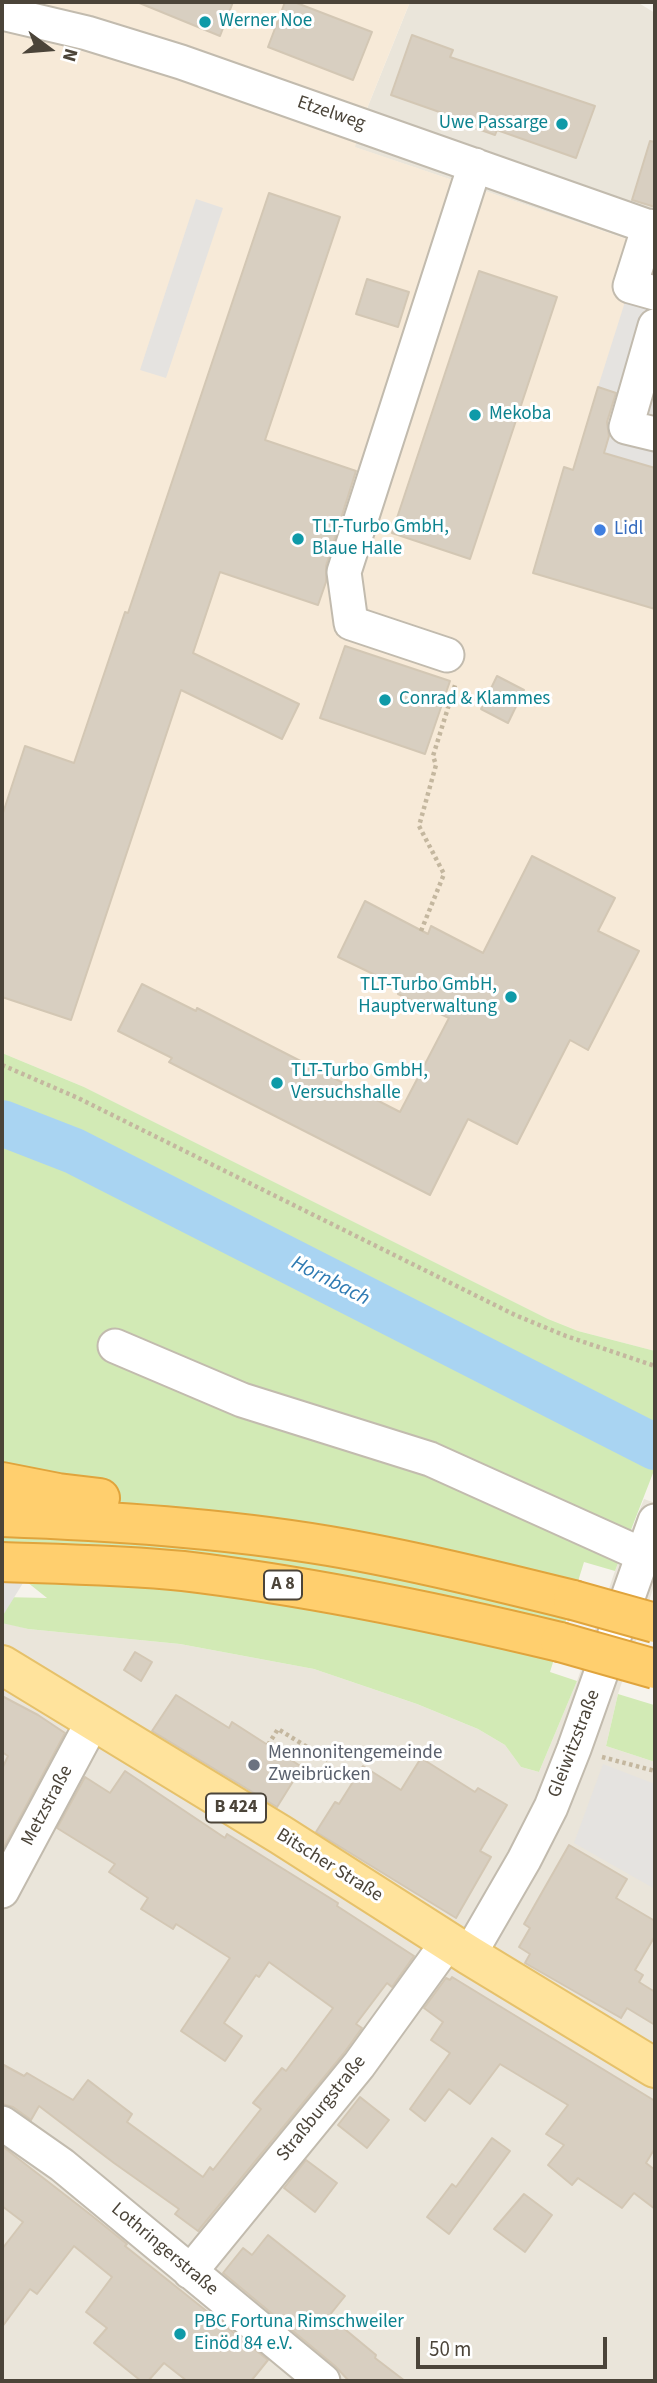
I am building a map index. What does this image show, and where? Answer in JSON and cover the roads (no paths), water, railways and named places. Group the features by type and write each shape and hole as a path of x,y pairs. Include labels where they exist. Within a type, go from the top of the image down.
{"highway":[{"path":"2,1482 58,1493 165,1504 221,1532"},
{"name":"A 8","path":"2,1517 122,1523 329,1546 418,1563 573,1600 655,1623"},
{"name":"A 8","path":"2,1562 181,1571 320,1590 442,1614 560,1642 655,1669"}],"main road":[{"name":"Bitscher Straße","path":"2,1665 281,1835 458,1949 655,2068"}],"street":[{"name":"Etzelweg","path":"18,11 181,62 652,228"},
{"path":"447,655 351,623 344,572 475,165"},
{"path":"652,228 630,286 655,293"},
{"path":"655,326 626,427 655,434"},
{"path":"115,1346 242,1400 430,1460 643,1555"},
{"name":"Gleiwitzstraße","path":"458,1949 529,1849 551,1807 655,1521"},
{"name":"Metzstraße","path":"2,1891 93,1721"},
{"name":"Straßburgstraße","path":"190,2272 359,2065 458,1949"},
{"name":"Lothringerstraße","path":"2,2123 62,2165 323,2381"}],"waterway":[{"name":"Hornbach","path":"2,1123 74,1151 655,1447"}],"place":[{"name":"Werner Noe","path":"205,22"},
{"name":"Uwe Passarge","path":"562,124"},
{"name":"Mekoba","path":"475,415"},
{"name":"Lidl","path":"600,530"},
{"name":"TLT-Turbo GmbH, Blaue Halle","path":"298,539"},
{"name":"Conrad & Klammes","path":"385,700"},
{"name":"TLT-Turbo GmbH, Hauptverwaltung","path":"511,997"},
{"name":"TLT-Turbo GmbH, Versuchshalle","path":"277,1083"},
{"name":"Mennonitengemeinde Zweibrücken","path":"254,1765"},
{"name":"PBC Fortuna Rimschweiler Einöd 84 e.V.","path":"180,2334"}]}
